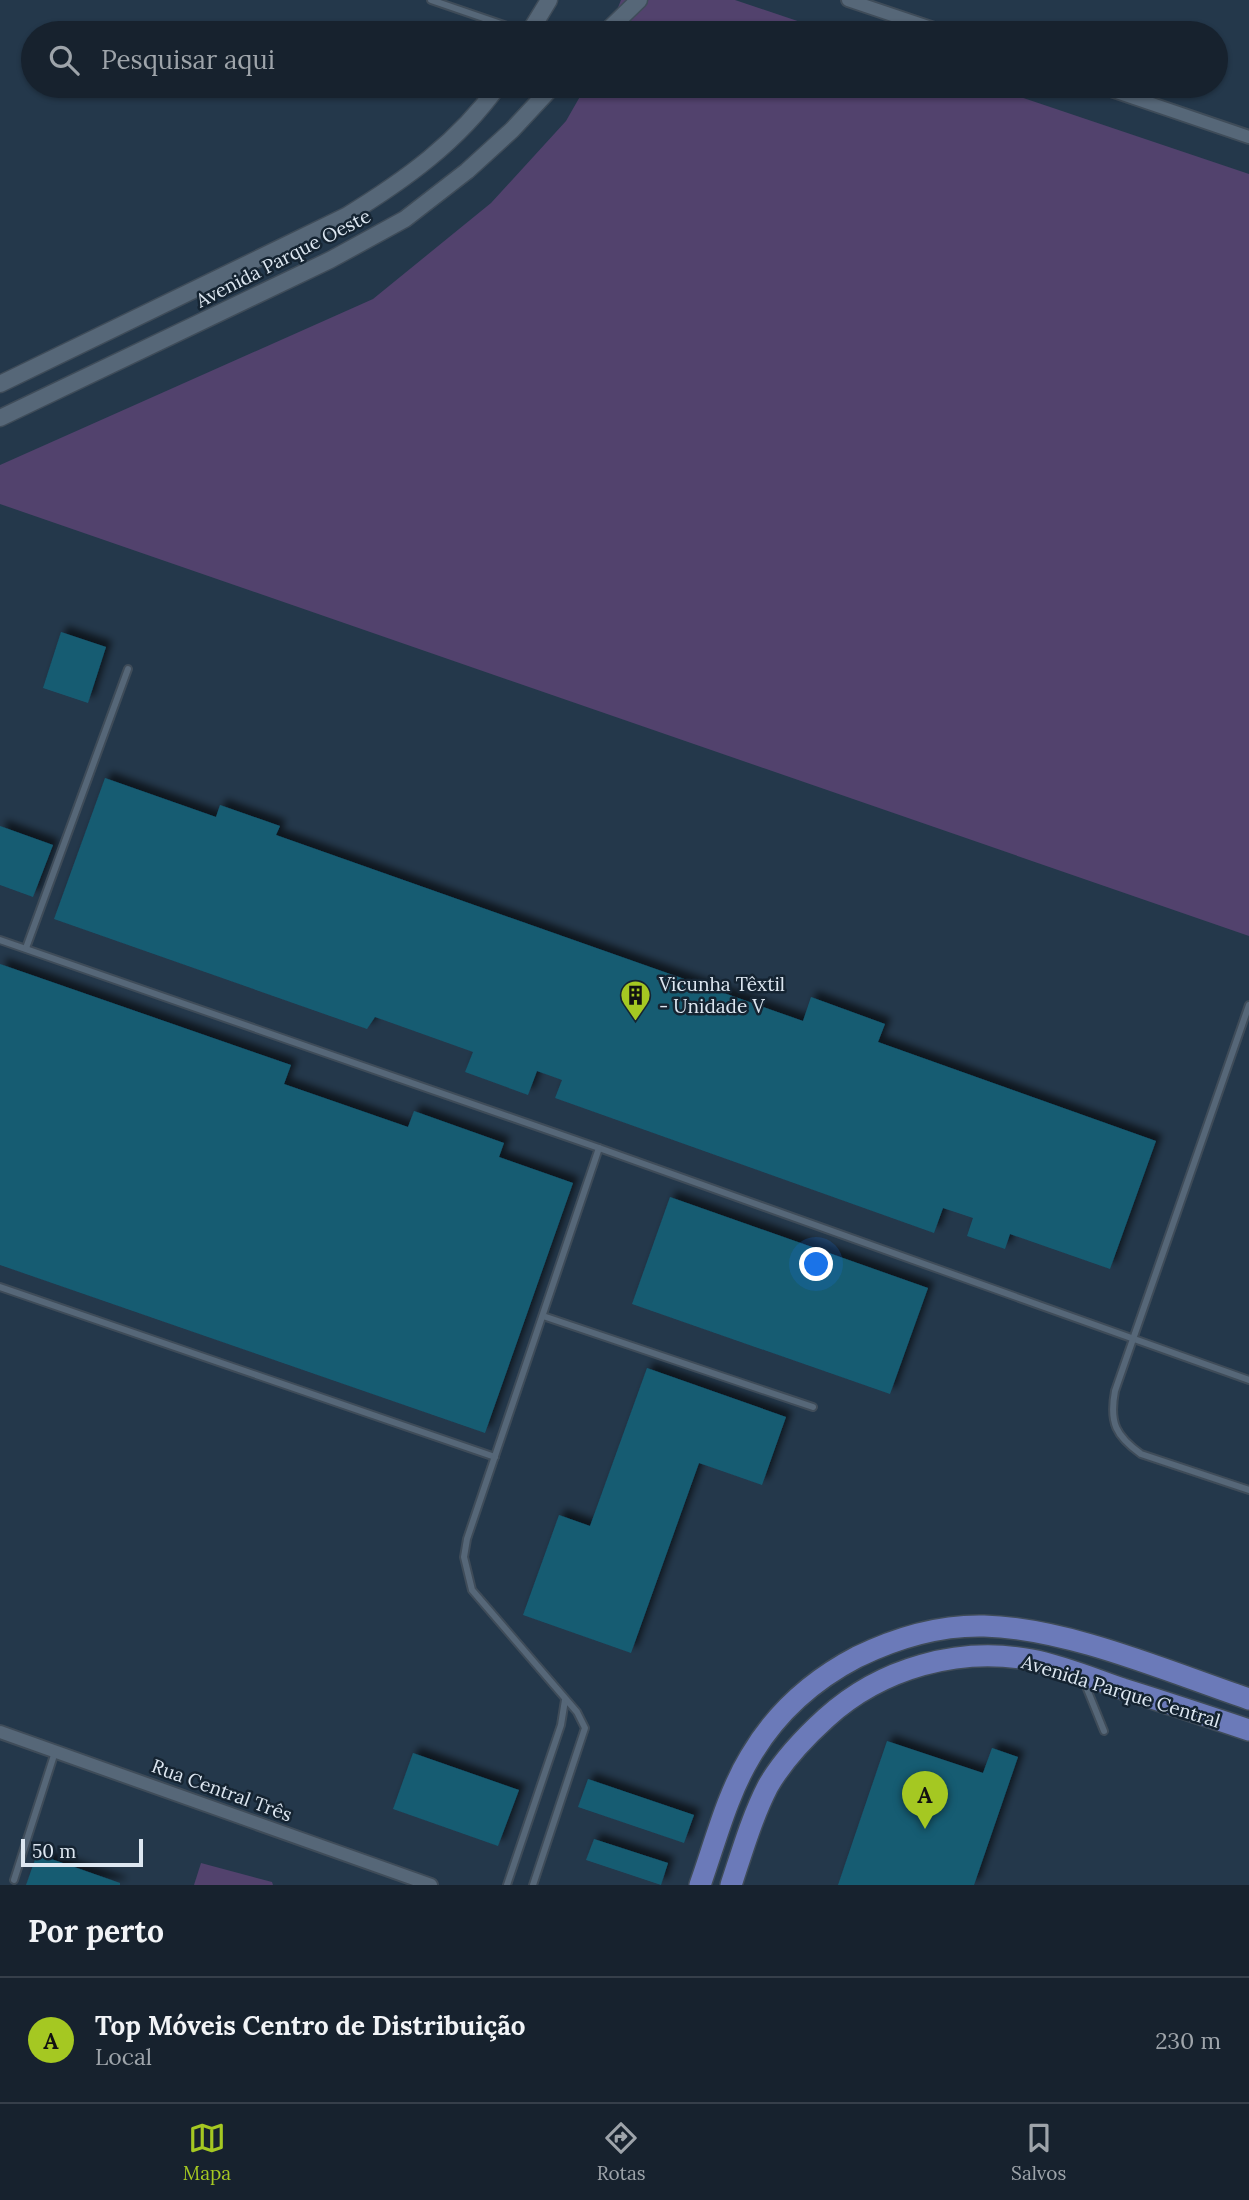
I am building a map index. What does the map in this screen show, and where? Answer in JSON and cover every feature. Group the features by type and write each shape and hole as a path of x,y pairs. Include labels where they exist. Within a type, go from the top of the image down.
{"main road":[{"name":"Avenida Parque Central","path":"700,1885 739,1778 771,1724 811,1686 844,1664 906,1637 943,1629 983,1626 1027,1630 1089,1645 1249,1699"},
{"name":"Avenida Parque Central","path":"731,1885 758,1809 780,1767 804,1738 856,1693 899,1672 939,1661 972,1656 994,1655 1034,1660 1249,1730"}],"street":[{"path":"536,21 549,0"},
{"path":"617,21 639,0"},
{"path":"848,0 910,21"},
{"name":"Avenida Parque Oeste","path":"0,384 346,216 416,171 446,146 488,98"},
{"name":"Avenida Parque Oeste","path":"0,418 330,260 405,219 467,171 542,98"},
{"path":"1134,98 1249,137"},
{"name":"Rua Central Três","path":"0,1732 431,1885"}],"lane":[{"path":"431,0 493,21"},
{"path":"26,948 128,669"},
{"path":"0,940 599,1148 1249,1380"},
{"path":"1249,1005 1133,1338 1112,1407 1115,1429 1126,1443 1141,1454 1249,1490"},
{"path":"533,1885 584,1728 582,1718 472,1590 464,1557 467,1539 599,1148"},
{"path":"0,1287 495,1457"},
{"path":"543,1316 813,1407"},
{"path":"1081,1674 1104,1731"},
{"path":"507,1885 561,1725 565,1700"},
{"path":"14,1883 55,1751"}],"shaded area":[{"path":"0,0 1249,0 1249,1885 0,1885"},
{"path":"621,0 735,0 797,21 613,21"},
{"path":"579,98 1024,98 1249,174 1249,936 0,504 0,465 373,299 491,203 566,121"},
{"path":"201,1863 272,1882 273,1885 194,1885"}],"building":[{"path":"61,632 106,647 88,703 43,688"},
{"name":"Vicunha Têxtil - Unidade V","path":"105,778 216,817 220,805 280,826 276,835 803,1021 811,997 885,1024 878,1042 1156,1141 1110,1269 1010,1234 1005,1249 967,1236 973,1218 943,1208 934,1233 555,1098 562,1080 537,1071 528,1095 465,1072 473,1052 375,1017 367,1029 54,919"},
{"path":"0,826 53,845 33,897 0,885"},
{"path":"0,964 291,1065 284,1084 408,1127 414,1111 504,1143 499,1157 573,1183 485,1433 0,1265"},
{"path":"670,1197 928,1288 890,1394 632,1304"},
{"path":"647,1368 786,1417 762,1485 699,1463 631,1653 523,1615 559,1515 590,1526"},
{"path":"887,1741 983,1773 992,1748 1018,1757 974,1885 838,1885"},
{"path":"413,1753 519,1790 498,1846 393,1809"},
{"path":"588,1779 694,1815 684,1843 578,1807"},
{"path":"594,1839 668,1863 661,1885 586,1860"},
{"path":"37,1854 120,1883 120,1885 26,1885"}],"place":[{"name":"Vicunha Têxtil - Unidade V","path":"636,1022"},
{"name":"Top Móveis Centro de Distribuição","path":"925,1829"}]}
